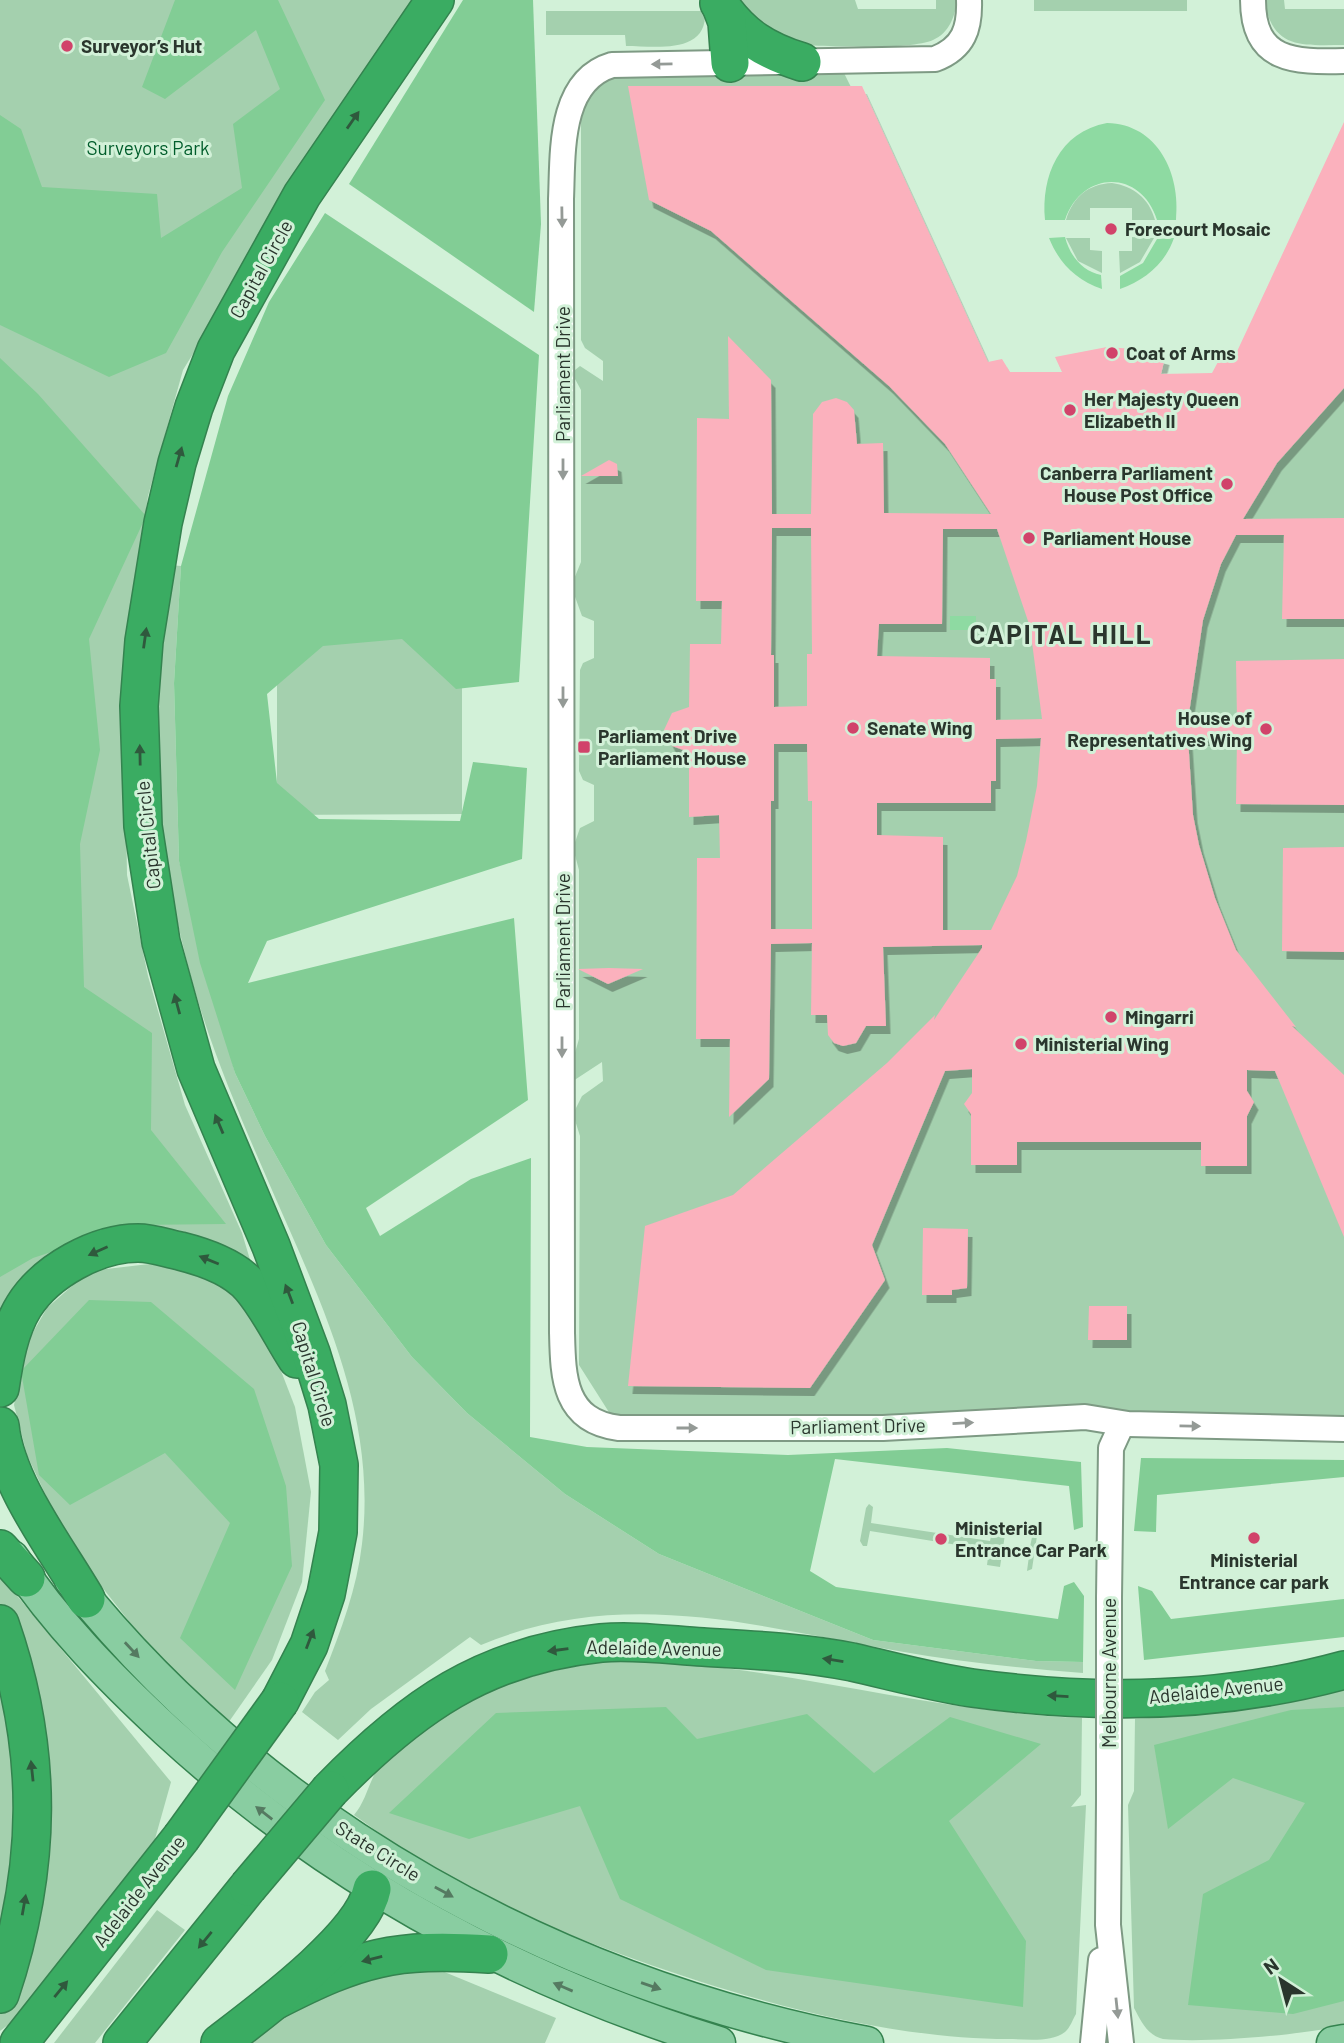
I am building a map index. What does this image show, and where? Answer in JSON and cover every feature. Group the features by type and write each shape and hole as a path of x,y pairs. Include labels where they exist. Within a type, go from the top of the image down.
{"highway":[{"name":"Capital Circle","path":"280,1701 309,1645 326,1594 338,1532 339,1465 327,1405 271,1246 196,1069 161,942 143,826 139,706 144,641 163,523 194,407 216,350 314,176 435,0"},
{"path":"718,1 736,26 757,44 802,62"},
{"path":"718,1 727,22 730,63"},
{"path":"0,1388 13,1328 25,1305 45,1283 67,1267 110,1246 139,1243 195,1255 224,1266 250,1286 327,1405"},
{"path":"0,1426 2,1443 18,1482 86,1599"},
{"path":"0,1549 26,1578"},
{"path":"0,1624 25,1713 33,1780 34,1839 15,1948 0,1994"},
{"name":"Adelaide Avenue","path":"122,2043 248,1887 347,1773 387,1736 435,1700 487,1670 544,1651 604,1643 788,1652 970,1688 1091,1698 1213,1693 1344,1670"},
{"name":"Adelaide Avenue","path":"19,2043 181,1838 280,1701"},
{"path":"220,2043 276,2000 347,1932 366,1906 372,1889"},
{"path":"276,2000 336,1970 368,1959 422,1952 489,1954"}],"main road":[{"name":"State Circle","path":"0,1487 86,1599 192,1710 256,1764 344,1832 386,1860 471,1907 621,1975 701,2003 867,2043"},
{"name":"State Circle","path":"0,1539 26,1578 103,1669 202,1763 269,1817 372,1889 489,1954 609,2006 719,2043"},
{"path":"344,1832 366,1865 372,1889"},
{"path":"1333,2043 1344,2041"}],"street":[{"name":"Parliament Drive","path":"970,0 967,31 956,47 929,61 627,64 598,71 578,92 569,115 563,149 562,1332 565,1385 584,1414 603,1425 619,1428 883,1427 1085,1416 1122,1423 1344,1429"},
{"path":"1253,0 1254,24 1269,48 1284,57 1299,61 1344,61"},
{"name":"Melbourne Avenue","path":"1121,2043 1108,1925 1111,1448 1122,1423"},
{"name":"Melbourne Avenue","path":"1093,2043 1100,1961 1108,1925"}],"green space":[{"name":"Surveyors Park","path":"0,0 420,0 406,21 370,62 372,64 183,370 148,496 132,608 125,747 127,875 148,976 185,1105 242,1233 254,1273 150,1232 0,1328"},
{"path":"734,0 855,0 858,9 936,9 936,0 957,0 950,24 933,40 904,45 861,47 784,45"},
{"path":"1034,0 1187,0 1187,11 1034,11"},
{"path":"1264,0 1284,0 1285,9 1344,9 1344,45 1303,44 1282,36 1268,16"},
{"path":"546,11 705,11 704,25 698,35 689,41 678,45 651,47 626,46 625,35 546,35"},
{"path":"844,73 1001,390 1219,390 1344,146 1344,1421 619,1428 579,1365 580,1136 573,1114 582,1096 603,1081 602,1062 573,1081 574,1056 579,1039 579,870 573,848 580,828 594,821 594,785 583,780 579,771 580,670 583,663 594,658 594,621 582,616 574,594 574,579 581,562 581,390 575,379 575,370 580,366 603,381 603,361 585,348 581,340 581,117 584,98 608,76"},
{"path":"1112,183 1139,194 1149,205 1155,220 1132,220 1132,208 1090,208 1090,220 1066,220 1077,198 1083,193 1096,186"},
{"path":"1132,237 1154,238 1140,262 1120,273 1119,251 1132,251"},
{"path":"1066,238 1090,238 1090,250 1102,251 1102,273 1078,261"},
{"path":"169,565 181,566 174,683 179,861 235,1073 265,1136 326,1245 412,1357 467,1413 565,1494 659,1554 873,1640 1036,1661 1083,1662 1083,1673 944,1658 689,1616 637,1614 586,1618 534,1627 481,1645 470,1637 371,1709 338,1740 302,1712 315,1692 329,1680 325,1671 356,1577 362,1544 365,1498 362,1453 354,1409 328,1323 225,1077 193,985 178,923 162,829 156,734"},
{"path":"462,630 462,814 277,815 277,631"},
{"path":"158,1263 219,1283 264,1327 295,1407 311,1492 302,1582 272,1660 226,1726 131,1624 69,1545 27,1455 14,1405 25,1346 47,1308 89,1271"},
{"path":"869,1504 873,1507 871,1523 990,1541 993,1526 1006,1528 1000,1567 987,1565 989,1550 870,1531 867,1546 863,1546 860,1541"},
{"path":"1033,1532 1037,1536 1032,1569 1027,1571 1029,1556 1015,1554 1016,1545 1030,1547"},
{"path":"0,1575 171,1782 155,1839 13,2021 0,2031"},
{"path":"629,1659 742,1670 968,1707 1082,1718 1081,1795 1071,1807 1086,1805 1076,2014 1067,2030 1052,2038 1030,2040 949,2036 824,2016 760,2000 636,1960 500,1905 435,1870 354,1815 384,1761 456,1708 483,1694 539,1675"},
{"path":"1344,1690 1344,2025 1252,2038 1181,2040 1157,2037 1145,2027 1134,2008 1128,1805 1134,1791 1135,1719 1231,1712"},
{"path":"157,1910 185,1930 95,2043 54,2043"},
{"path":"425,1964 556,2018 545,2043 243,2043 318,1990"}],"shaded area":[{"path":"175,0 278,0 325,100 222,252 166,353 109,377 0,325 0,115 21,129 42,187 157,194 161,238 242,188 233,124 280,89 256,30 165,99 142,87"},
{"path":"463,0 533,0 541,224 534,312 349,184"},
{"path":"1107,123 1140,132 1153,142 1170,169 1177,203 1176,220 1157,220 1149,203 1138,191 1125,184 1111,182 1084,192 1073,204 1065,220 1045,220 1046,188 1056,158 1076,136"},
{"path":"325,213 539,355 519,682 456,689 402,639 323,646 267,694 277,783 319,819 460,821 473,762 527,768 522,859 267,941 248,983 514,918 528,1100 366,1208 380,1236 471,1179 531,1158 530,1437 587,1447 788,1455 947,1448 1081,1462 1083,1527 1074,1530 1069,1486 835,1459 810,1571 836,1587 1058,1619 1064,1586 1074,1582 1084,1596 1083,1662 1036,1661 873,1640 659,1554 565,1494 467,1413 412,1357 326,1245 265,1136 235,1073 200,963 179,861 174,683 181,566 228,396 269,302"},
{"path":"1065,237 1078,262 1101,275 1102,289 1076,276 1058,255 1049,238"},
{"path":"1174,238 1165,256 1153,270 1120,289 1120,276 1143,263 1157,239"},
{"path":"0,358 38,394 146,516 89,639 100,750 80,844 84,987 152,1033 151,1130 226,1224 133,1225 33,1258 0,1277"},
{"path":"950,616 976,616 976,630 950,630"},
{"path":"89,1300 151,1302 254,1389 286,1486 292,1566 235,1690 180,1638 230,1523 165,1453 70,1505 39,1475 21,1371"},
{"path":"1141,1458 1344,1460 1344,1477 1157,1495 1156,1532 1134,1531"},
{"path":"1138,1586 1152,1591 1171,1619 1344,1599 1344,1637 1144,1660"},
{"path":"666,1707 697,1739 807,1714 874,1773 950,1717 1041,1744 949,1821 1026,1941 1023,2007 766,1970 620,1899 580,1806 469,1839 389,1813 496,1713"},
{"path":"1344,1707 1344,2001 1293,2014 1188,2005 1203,1894 1269,1860 1305,1803 1233,1778 1168,1829 1154,1745 1291,1710"}],"building":[{"path":"628,86 862,86 988,362 1002,359 1010,372 1062,372 1055,357 1107,347 1133,349 1165,357 1161,374 1212,373 1219,360 1233,360 1344,122 1344,388 1277,463 1243,519 1344,518 1344,619 1282,619 1284,535 1236,535 1221,564 1203,620 1188,720 1237,720 1236,661 1344,659 1344,805 1236,804 1237,738 1188,738 1193,815 1199,845 1215,898 1236,950 1296,1027 1292,1026 1344,1075 1344,1237 1275,1071 1247,1070 1247,1091 1254,1102 1247,1116 1247,1166 1201,1166 1201,1142 1017,1142 1017,1165 971,1165 971,1114 964,1104 972,1093 972,1069 945,1071 872,1245 885,1280 810,1388 628,1386 645,1226 733,1195 887,1063 935,1015 934,1020 982,948 982,945 883,947 886,1026 866,1026 856,1043 843,1046 834,1043 828,1035 827,1015 811,1015 812,943 771,944 769,1079 729,1117 730,1039 696,1039 697,858 720,858 719,815 689,817 689,752 672,746 664,730 672,713 689,707 690,644 721,644 722,601 696,601 697,418 729,419 728,336 771,380 772,514 811,514 813,414 822,402 836,398 847,402 854,410 857,444 883,443 884,513 991,514 945,444 889,386 711,231 649,200","holes":["772,528 811,528 812,654 807,654 807,706 774,707 774,655 771,655","943,529 997,529 1030,627 1042,719 996,720 996,679 990,679 990,658 877,656 879,624 942,624","1041,738 1037,786 1017,876 991,930 943,930 943,837 877,835 877,803 991,803 991,781 996,781 996,739","774,744 807,744 808,801 812,801 812,929 771,929 771,801 774,801"]},
{"path":"609,460 617,464 618,476 581,476"},
{"path":"1344,847 1344,952 1282,951 1283,848"},
{"path":"578,969 643,969 608,984"},
{"path":"923,1228 968,1229 967,1288 952,1290 952,1295 922,1295"},
{"path":"1089,1306 1127,1306 1127,1340 1088,1340"}],"place":[{"name":"Surveyor’s Hut","path":"67,46"},
{"name":"Forecourt Mosaic","path":"1111,229"},
{"name":"Coat of Arms","path":"1112,353"},
{"name":"Her Majesty Queen Elizabeth II","path":"1070,410"},
{"name":"Canberra Parliament House Post Office","path":"1227,484"},
{"name":"Parliament House","path":"1029,538"},
{"name":"Senate Wing","path":"853,728"},
{"name":"House of Representatives Wing","path":"1266,729"},
{"name":"Parliament Drive Parliament House","path":"584,747"},
{"name":"Mingarri","path":"1111,1017"},
{"name":"Ministerial Wing","path":"1021,1044"},
{"name":"Ministerial Entrance car park","path":"1254,1538"},
{"name":"Ministerial Entrance Car Park","path":"941,1539"}],"district":[{"name":"CAPITAL HILL","path":"1061,635"}]}
